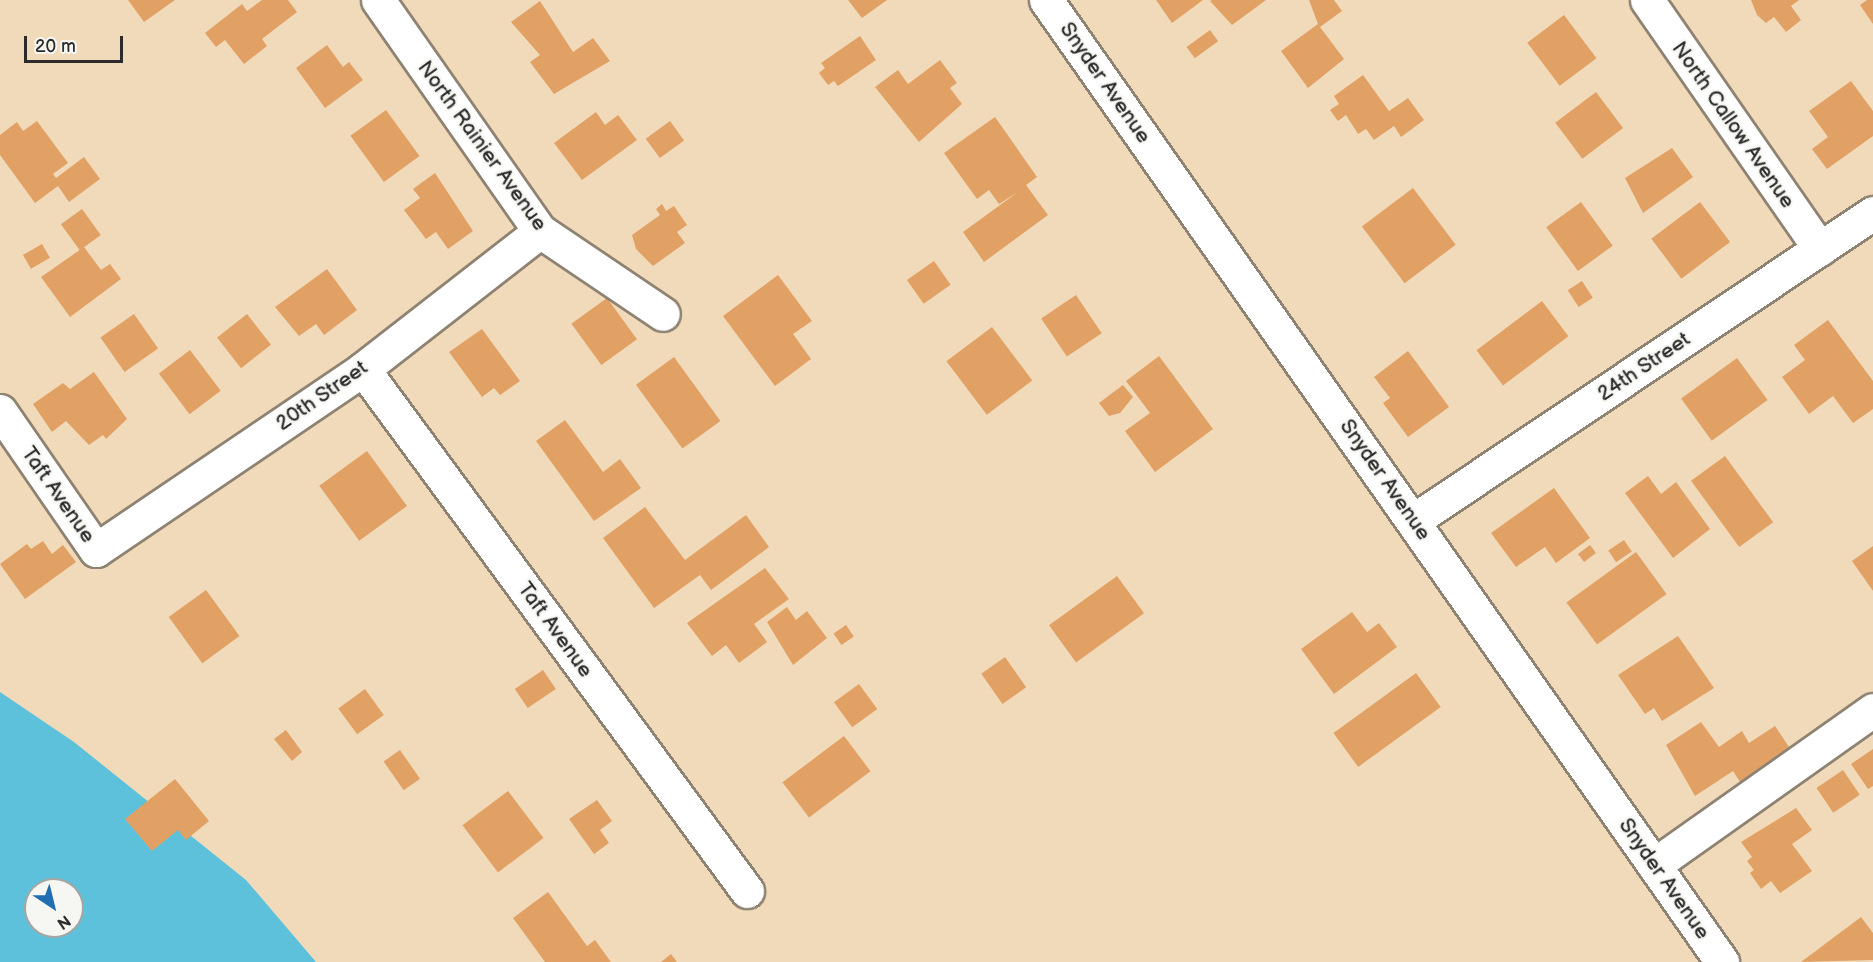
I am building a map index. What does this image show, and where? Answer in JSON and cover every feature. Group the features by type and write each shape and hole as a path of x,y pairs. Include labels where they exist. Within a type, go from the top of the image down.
{"street":[{"name":"North Rainier Avenue","path":"378,0 540,231 663,314"},
{"name":"Snyder Avenue","path":"1046,0 1414,520 1722,962"},
{"name":"North Callow Avenue","path":"1647,0 1820,249"},
{"name":"24th Street","path":"1414,520 1873,213"},
{"name":"20th Street","path":"96,550 363,369 540,231"},
{"name":"Taft Avenue","path":"363,369 747,891"},
{"name":"Taft Avenue","path":"0,411 96,550"},
{"path":"1654,865 1873,710"}],"water":[{"path":"0,692 74,742 246,880 316,962 0,962"}],"building":[{"path":"128,0 175,0 144,22"},
{"path":"262,0 288,0 297,12 262,39 267,46 244,64 225,40 216,47 205,33 242,4 247,11"},
{"path":"848,0 887,0 862,18"},
{"path":"1156,0 1203,0 1172,23"},
{"path":"1212,0 1266,0 1232,25 1210,1"},
{"path":"1309,0 1334,0 1342,11 1320,27 1344,59 1308,88 1281,51 1318,24"},
{"path":"1751,0 1799,0 1791,6 1801,20 1786,32 1774,17 1766,23 1757,15"},
{"path":"1867,0 1873,0 1873,24 1860,5"},
{"path":"540,1 573,52 593,38 610,61 554,94 530,62 540,55 511,22"},
{"path":"1564,15 1596,58 1560,86 1527,43"},
{"path":"1210,30 1218,41 1195,58 1187,47"},
{"path":"860,36 876,60 838,86 834,81 828,85 819,73 825,68 821,63"},
{"path":"327,45 343,67 349,62 363,80 325,108 296,68"},
{"path":"940,60 957,83 950,88 962,104 919,142 875,87 898,70 908,84"},
{"path":"1363,75 1389,111 1408,98 1424,120 1401,137 1394,126 1374,140 1366,129 1358,134 1346,115 1338,121 1330,110 1339,104 1334,96"},
{"path":"1851,81 1873,111 1873,136 1827,169 1812,149 1828,137 1809,111"},
{"path":"1596,92 1623,128 1582,159 1555,123"},
{"path":"386,110 420,156 384,182 350,136"},
{"path":"596,112 605,125 618,115 637,140 582,180 554,143"},
{"path":"995,117 1037,177 1026,185 1048,215 984,262 963,232 1018,192 999,204 989,190 977,199 944,153"},
{"path":"37,121 68,163 53,174 56,178 84,157 100,179 69,202 58,186 35,203 0,155 0,135 17,122 23,131"},
{"path":"670,121 684,140 660,158 646,139"},
{"path":"1672,148 1693,177 1643,213 1625,178"},
{"path":"435,173 473,231 448,249 436,232 426,239 404,210 420,198 413,189"},
{"path":"1413,188 1456,245 1405,283 1362,227"},
{"path":"1581,202 1613,246 1578,271 1546,227"},
{"path":"1700,202 1730,242 1681,279 1651,239"},
{"path":"662,204 666,211 674,206 687,225 677,232 685,243 653,266 636,249 632,235 660,215 656,209"},
{"path":"82,209 101,235 80,250 61,224"},
{"path":"42,244 50,258 31,269 23,255"},
{"path":"84,247 101,270 110,264 121,279 70,317 41,277"},
{"path":"934,261 951,285 924,304 907,280"},
{"path":"327,269 357,310 324,335 316,324 299,336 275,307"},
{"path":"778,275 812,321 793,334 811,359 775,386 723,316"},
{"path":"1582,281 1593,298 1579,307 1568,290"},
{"path":"1076,295 1102,333 1067,357 1041,318"},
{"path":"607,298 637,339 601,365 571,324"},
{"path":"1542,301 1568,336 1503,385 1477,350"},
{"path":"134,314 158,348 125,372 100,338"},
{"path":"247,314 271,345 241,368 217,337"},
{"path":"1828,320 1873,381 1873,409 1853,423 1833,396 1809,414 1782,377 1805,360 1794,345"},
{"path":"992,327 1032,381 987,415 946,361"},
{"path":"482,329 520,381 500,395 494,388 482,397 449,352"},
{"path":"190,350 221,391 190,414 159,373"},
{"path":"1408,351 1449,407 1408,437 1383,403 1390,398 1374,377"},
{"path":"1159,356 1213,429 1155,472 1125,431 1150,413 1126,381"},
{"path":"674,357 720,421 682,449 636,385"},
{"path":"1737,358 1768,400 1712,441 1681,399"},
{"path":"94,372 127,419 106,439 103,435 89,445 66,421 52,432 33,404 63,383 70,389"},
{"path":"1123,385 1133,397 1120,413 1109,416 1099,403"},
{"path":"565,420 603,472 620,459 641,488 594,521 536,441"},
{"path":"367,451 407,506 359,541 319,486"},
{"path":"1725,456 1773,522 1739,547 1691,481"},
{"path":"1648,476 1661,494 1676,482 1710,529 1673,558 1625,493"},
{"path":"1554,488 1590,538 1556,563 1545,547 1516,567 1491,533"},
{"path":"645,507 685,560 746,515 769,547 711,590 700,575 654,608 603,538"},
{"path":"1624,540 1632,552 1616,562 1608,551"},
{"path":"43,541 52,554 63,545 76,562 25,599 0,564 27,544 31,549"},
{"path":"1590,545 1596,553 1584,562 1578,554"},
{"path":"1873,546 1873,591 1852,561"},
{"path":"1636,552 1667,594 1597,645 1566,603"},
{"path":"765,568 789,599 754,624 767,642 739,663 726,645 712,656 687,623"},
{"path":"1117,576 1144,613 1076,663 1049,625"},
{"path":"206,590 240,636 202,663 169,617"},
{"path":"787,607 796,620 807,611 827,638 793,665 767,622"},
{"path":"1352,612 1367,632 1379,623 1397,647 1334,694 1301,649"},
{"path":"846,625 854,637 841,645 834,633"},
{"path":"1678,636 1714,688 1662,721 1654,708 1645,714 1618,675"},
{"path":"1005,657 1026,687 1002,704 981,674"},
{"path":"543,670 556,689 528,708 515,689"},
{"path":"1416,673 1441,707 1358,767 1333,733"},
{"path":"859,684 877,709 852,727 834,702"},
{"path":"365,689 384,715 357,734 338,708"},
{"path":"1701,722 1719,747 1742,731 1749,743 1775,726 1791,750 1744,788 1733,771 1695,796 1666,745"},
{"path":"286,730 302,752 292,761 274,739"},
{"path":"844,736 870,771 809,817 783,782"},
{"path":"1873,749 1873,786 1868,789 1851,764"},
{"path":"400,750 420,779 404,790 384,761"},
{"path":"1843,770 1860,795 1833,813 1816,788"},
{"path":"175,779 209,821 186,840 178,830 152,851 125,819"},
{"path":"508,791 544,838 498,872 462,825"},
{"path":"597,800 612,821 600,830 609,843 594,854 569,819"},
{"path":"1796,808 1812,830 1792,844 1812,871 1780,893 1771,881 1761,889 1750,873 1754,870 1747,861 1752,857 1741,842"},
{"path":"548,892 587,946 595,940 611,962 545,962 513,918"},
{"path":"1861,917 1873,933 1873,960 1801,962"},
{"path":"671,954 677,962 661,962"}]}
